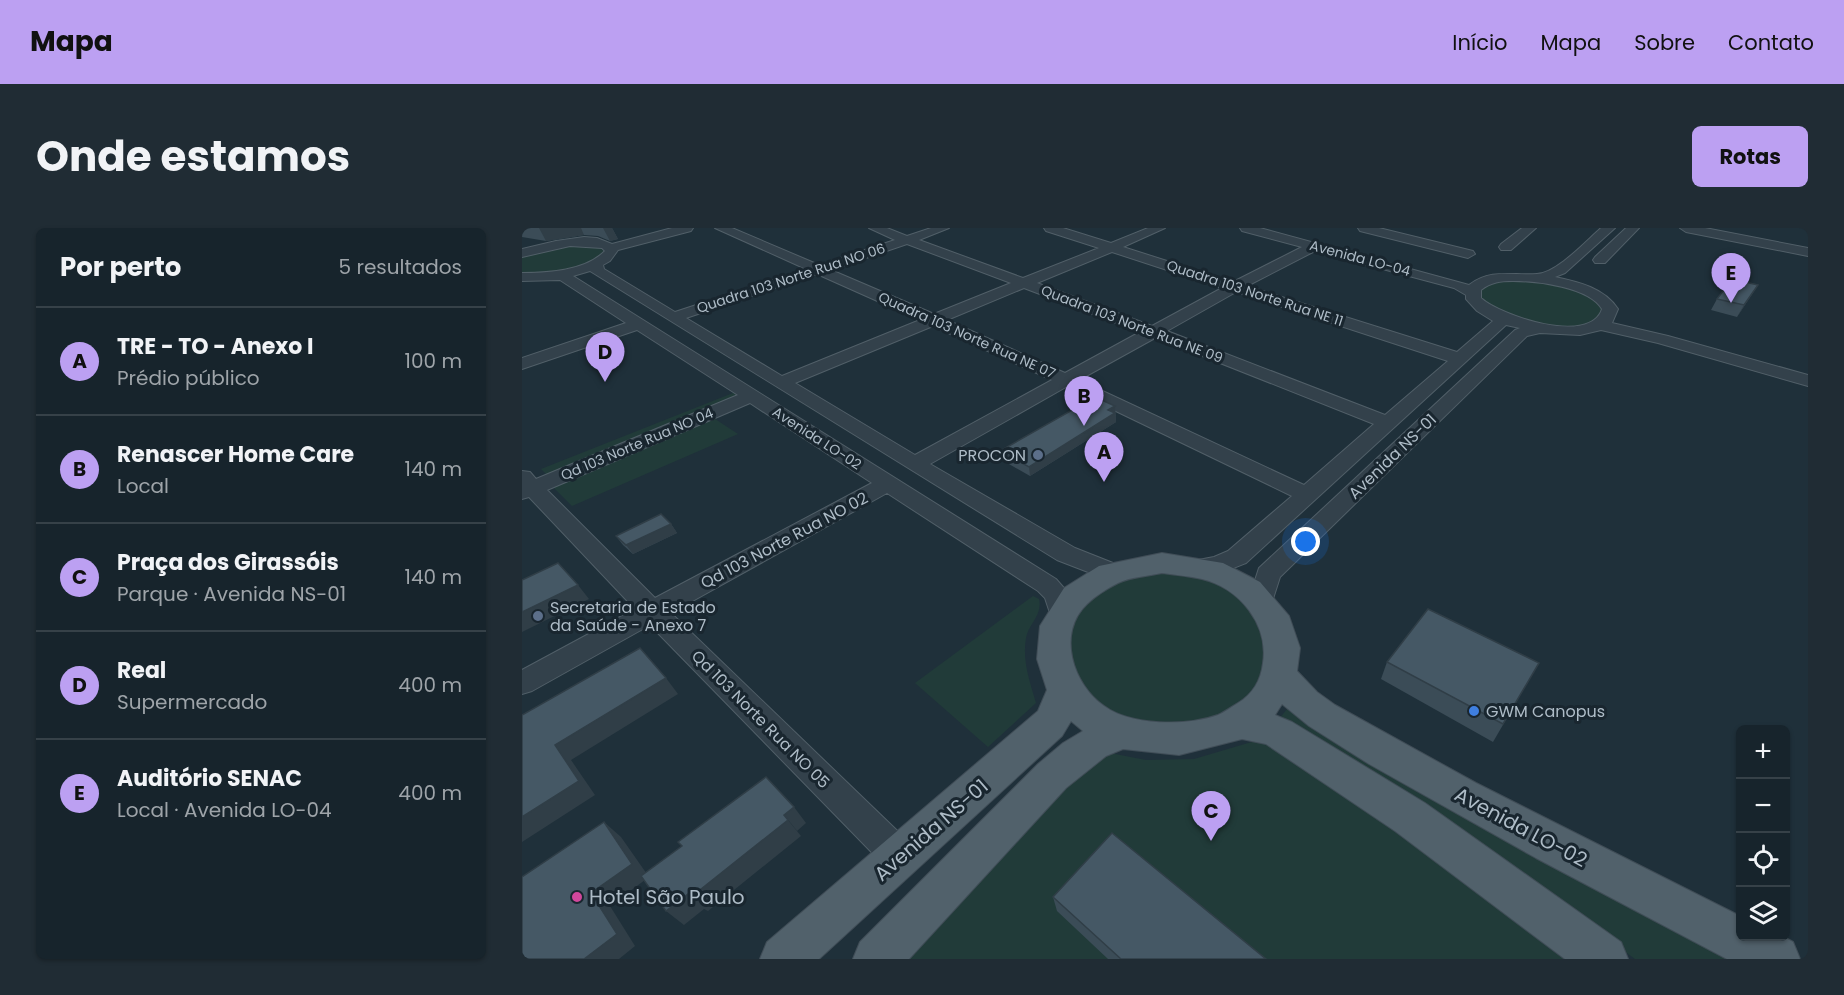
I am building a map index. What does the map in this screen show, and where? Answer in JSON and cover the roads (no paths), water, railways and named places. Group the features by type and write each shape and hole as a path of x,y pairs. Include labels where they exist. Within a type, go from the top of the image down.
{"main road":[{"name":"Avenida NS-01","path":"1159,563 1202,567 1233,579 1262,599 1274,616 1282,635 1284,658 1280,675 1263,703 1238,723 1211,734 1180,739 1154,739 1124,733 1093,718 1076,704 1065,691 1056,674 1052,656 1054,635 1062,615 1084,590 1114,573 1159,563"},
{"name":"Avenida LO-02","path":"1280,675 1289,689 1306,705 1383,752 1540,838 1776,959"},
{"name":"Avenida NS-01","path":"784,959 1049,725 1053,721 1065,691"},
{"path":"1238,723 1260,726 1277,732 1388,802 1604,959"},
{"path":"877,959 1052,776 1089,745 1124,733"}],"street":[{"path":"522,277 557,274 596,264 610,255 610,243 600,228"},
{"path":"610,243 658,228"},
{"path":"529,238 561,243 610,243 687,228"},
{"name":"Quadra 103 Norte Rua NE 07","path":"721,228 815,267 1074,383 1307,495"},
{"name":"Quadra 103 Norte Rua NE 09","path":"875,228 908,234 1392,419"},
{"name":"Quadra 103 Norte Rua NO 06","path":"670,314 908,234 943,228"},
{"name":"Quadra 103 Norte Rua NE 11","path":"1050,228 1460,359"},
{"path":"1105,245 1135,228"},
{"path":"777,379 1105,245 1159,228"},
{"name":"Avenida LO-04","path":"1246,228 1459,285 1472,292"},
{"name":"Avenida LO-04","path":"1288,228 1308,236 1360,250 1468,278 1487,280"},
{"path":"1364,228 1391,231 1468,254"},
{"path":"1506,247 1530,228"},
{"path":"1541,278 1560,270 1609,228"},
{"path":"1472,292 1476,285 1487,280 1516,276 1582,278 1633,228"},
{"path":"1686,228 1808,252"},
{"path":"1360,250 1391,231"},
{"path":"522,253 561,243"},
{"path":"1588,247 1613,248"},
{"path":"923,467 1242,288 1319,248"},
{"name":"Avenida LO-02","path":"596,264 597,270 1044,542 1066,554 1114,573"},
{"name":"Avenida LO-02","path":"557,274 564,276 1047,585 1058,598 1062,615"},
{"path":"1582,278 1609,310 1626,319 1797,361"},
{"name":"Avenida NS-01","path":"1472,292 1478,305 1499,317 1540,328 1575,330 1599,325"},
{"path":"1599,325 1608,318 1609,310"},
{"name":"Avenida NS-01","path":"1202,567 1233,560 1498,325 1501,321 1499,317"},
{"path":"522,364 638,324"},
{"path":"1599,325 1662,339 1808,381"},
{"name":"Avenida NS-01","path":"1262,599 1264,584 1269,573 1521,333 1540,328"},
{"name":"Qd 103 Norte Rua NO 04","path":"525,482 744,391"},
{"name":"Qd 103 Norte Rua NO 05","path":"525,482 900,857"},
{"name":"Qd 103 Norte Rua NO 02","path":"522,683 888,483"}],"place":[{"name":"Auditório SENAC","path":"1731,303"},
{"name":"Real","path":"605,382"},
{"name":"Renascer Home Care","path":"1084,426"},
{"name":"PROCON","path":"1038,455"},
{"name":"TRE - TO - Anexo I","path":"1104,482"},
{"name":"Secretaria de Estado da Saúde - Anexo 7","path":"538,616"},
{"name":"GWM Canopus","path":"1474,711"},
{"name":"Praça dos Girassóis","path":"1211,841"},
{"name":"Hotel São Paulo","path":"577,897"}]}
